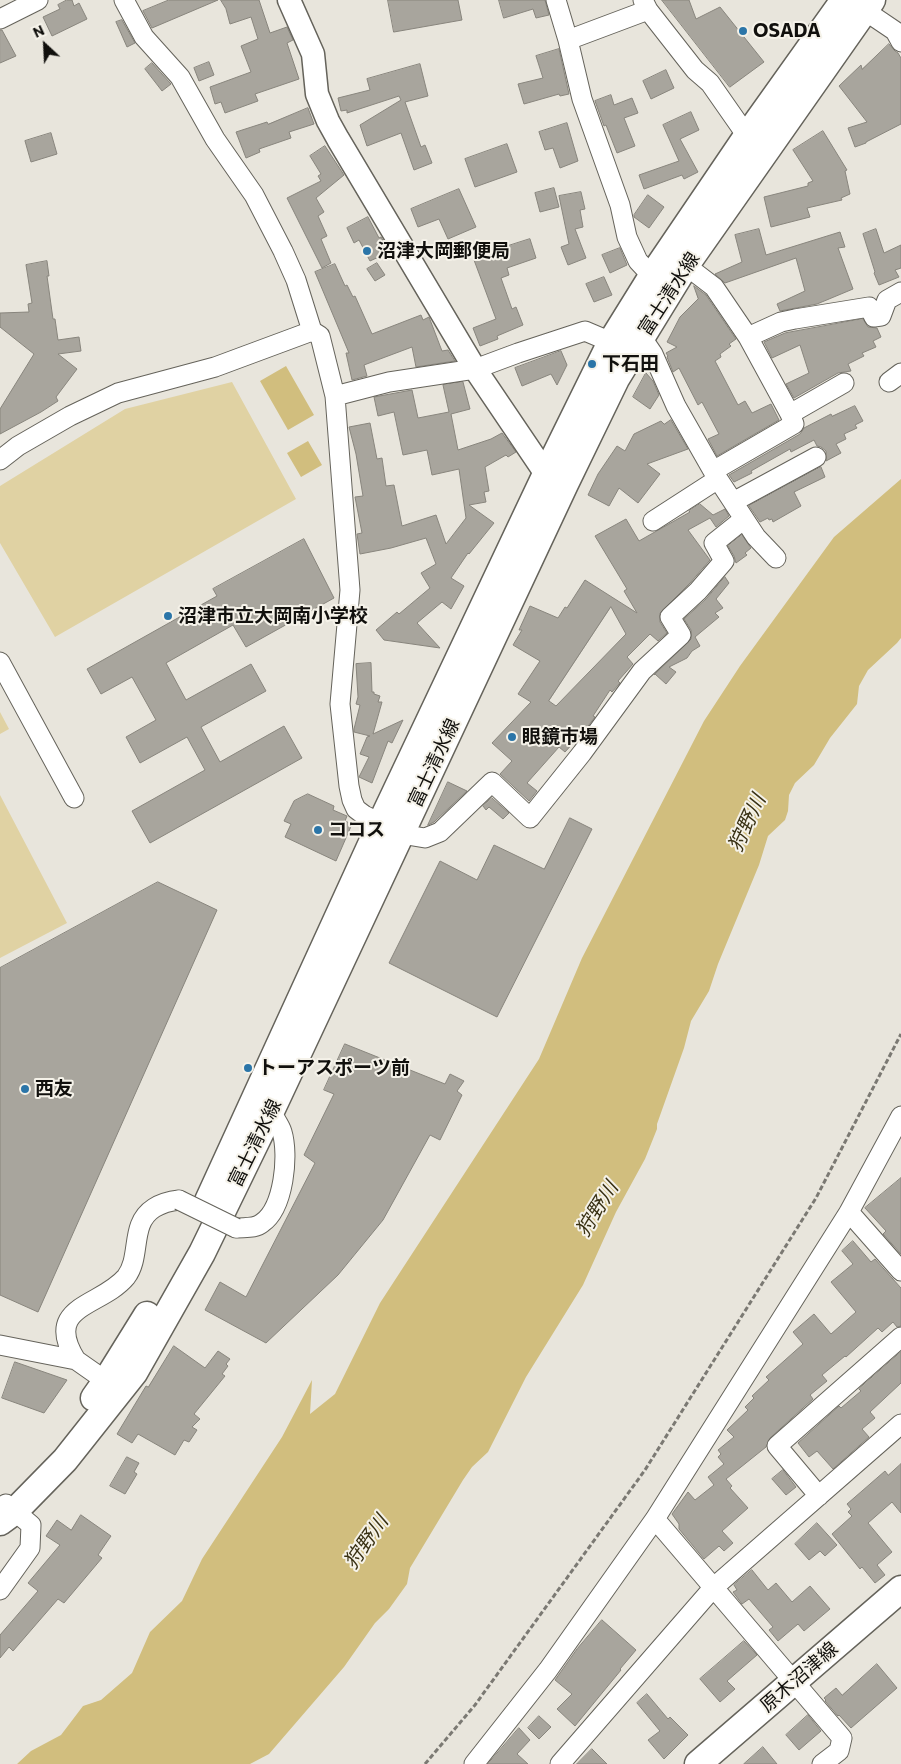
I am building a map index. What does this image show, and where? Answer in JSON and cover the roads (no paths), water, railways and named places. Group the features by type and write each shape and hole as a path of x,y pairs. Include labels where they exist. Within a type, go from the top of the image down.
{"main road":[{"name":"富士清水線","path":"555,479 616,379 652,276 677,259 747,136 858,3"},
{"name":"富士清水線","path":"5,1511 67,1434 106,1381 188,1244 390,830 555,479 611,342 634,326 677,259 858,3"},
{"name":"富士清水線","path":"5,1511 65,1460 134,1373 202,1253 271,1111 390,830"},
{"name":"原木沼津線","path":"723,1764 901,1589"},
{"name":"原木沼津線","path":"698,1764 901,1609"}],"street":[{"path":"0,19 38,0"},
{"path":"124,0 144,37 180,78 215,139 254,195 296,280 312,331 320,336 335,396 350,590 340,704 349,786 356,809 364,816 390,830 425,838 440,832 492,782 530,818 582,753 642,672 681,635 670,617 698,591 724,561 714,543 744,519"},
{"path":"289,0 312,54 317,94 328,121 475,369 555,479"},
{"path":"556,0 582,99 620,205 627,237 638,261 652,276"},
{"path":"858,3 895,31 901,42"},
{"path":"568,40 646,5 695,70 710,83 747,136"},
{"path":"653,521 715,475 794,424 748,337 714,287 677,259"},
{"path":"748,337 781,322 838,311 869,307 874,317 878,317 881,316 887,300 901,292"},
{"path":"634,326 653,354 676,406 715,475 756,538 776,558"},
{"path":"0,460 18,446 70,416 118,393 215,367 312,331"},
{"path":"335,396 389,382 475,369 585,331 611,342"},
{"path":"790,414 844,383"},
{"path":"733,502 816,457"},
{"path":"0,662 74,798"},
{"path":"106,1381 76,1360 67,1346 65,1331 72,1314 88,1302 106,1293 126,1277 133,1263 138,1230 143,1219 148,1212 160,1204 179,1200 236,1228 254,1227 262,1224 278,1203 284,1177 282,1132 271,1111"},
{"path":"474,1764 548,1670 655,1519 849,1212 901,1116"},
{"path":"849,1212 900,1268"},
{"path":"819,1496 777,1446 901,1337"},
{"path":"0,1345 76,1360"},
{"path":"560,1764 713,1588 901,1424"},
{"path":"0,1590 30,1548 31,1525 5,1511"},
{"path":"655,1519 842,1738 839,1751 822,1764"}],"water":[{"path":"286,366 314,415 288,430 260,381"},
{"path":"308,441 322,465 301,477 287,453"},
{"name":"狩野川","path":"901,479 901,638 868,670 859,686 857,704 830,738 814,765 795,783 789,795 788,811 785,820 768,836 759,865 718,964 709,991 691,1021 684,1048 657,1124 657,1129 645,1159 616,1212 583,1285 526,1377 488,1452 472,1467 463,1480 410,1568 407,1584 389,1609 375,1623 344,1667 269,1754 250,1764 17,1764 31,1751 61,1735 83,1706 101,1700 132,1673 150,1632 182,1601 202,1559 282,1437 312,1380 310,1414 335,1394 380,1303 539,1059 582,958 704,721 740,666 834,537"}],"place":[{"name":"OSADA","path":"743,31"},
{"name":"沼津大岡郵便局","path":"367,251"},
{"name":"下石田","path":"592,364"},
{"name":"沼津市立大岡南小学校","path":"168,616"},
{"name":"眼鏡市場","path":"512,737"},
{"name":"ココス","path":"318,830"},
{"name":"トーアスポーツ前","path":"248,1068"},
{"name":"西友","path":"25,1089"}]}
